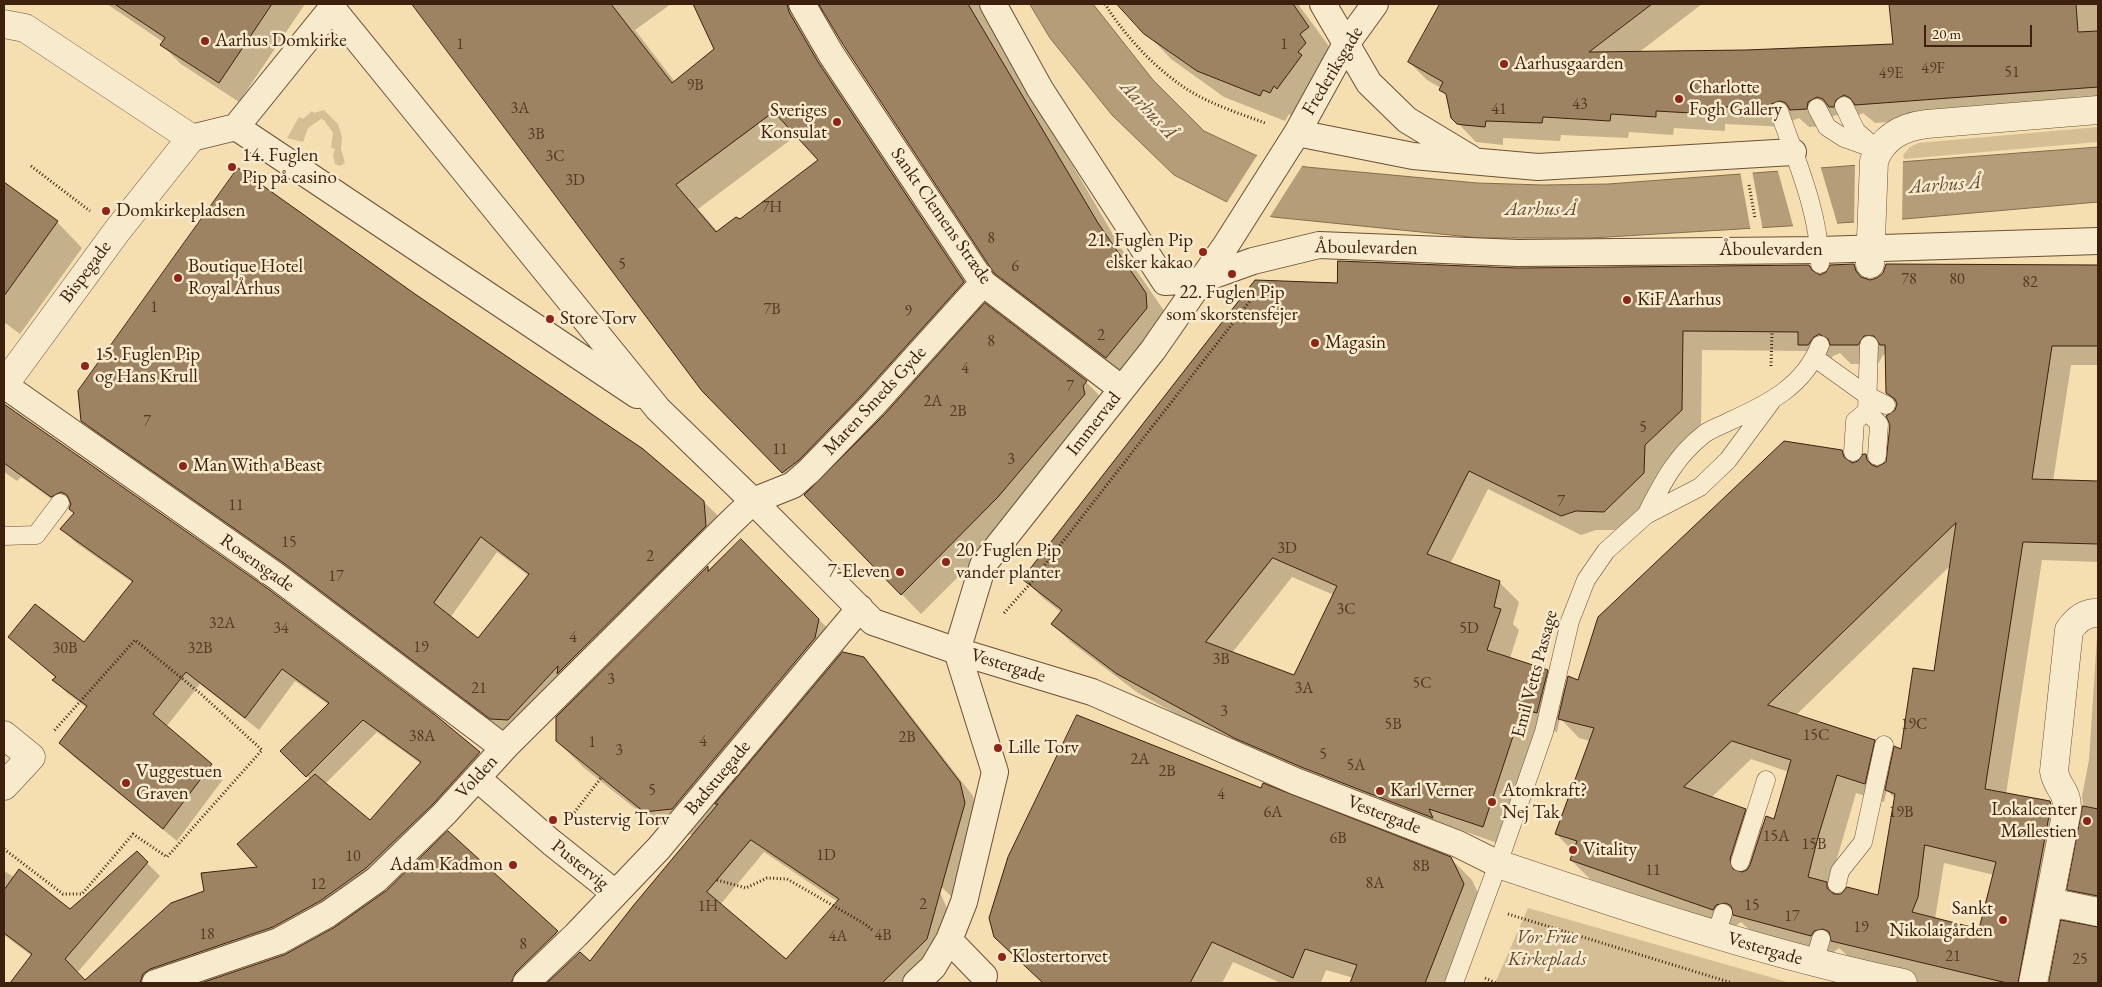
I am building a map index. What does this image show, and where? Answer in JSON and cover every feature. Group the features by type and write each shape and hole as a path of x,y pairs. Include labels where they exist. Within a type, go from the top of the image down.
{"street":[{"name":"Sankt Clemens Stræde","path":"802,4 831,54 983,283 1122,389"},
{"name":"Åboulevarden","path":"992,4 1040,89 1165,282 1200,280 1253,261 1319,245 1518,253 1819,249 2098,241"},
{"path":"1324,4 1369,82 1407,120 1475,162"},
{"name":"Frederiksgade","path":"1226,245 1295,137 1346,44 1375,4"},
{"path":"4,24 24,28 191,138 236,127 332,6 658,409 753,501 866,616"},
{"path":"1870,247 1876,156 1885,142 1895,134 1910,126 2098,110"},
{"path":"236,127 658,409"},
{"path":"1295,137 1413,156 1538,167 1796,159"},
{"name":"Bispegade","path":"4,385 117,231 191,138"},
{"name":"Immervad","path":"957,651 983,565 1153,350 1226,245"},
{"name":"Maren Smeds Gyde","path":"753,501 793,484 810,471 873,405 983,283"},
{"name":"Rosensgade","path":"4,385 94,458 276,576 504,748"},
{"name":"Volden","path":"154,983 279,941 328,914 376,880 444,814 504,748 753,501"},
{"path":"2033,983 2067,810 2067,798 2055,779 2054,771 2069,630 2075,620 2092,613 2098,613"},
{"name":"Vestergade","path":"866,616 957,651 1092,692 1296,781 1458,844 1498,864 1667,921 1719,924 1824,963 1903,983"},
{"name":"Badstuegade","path":"526,983 576,935 662,846 866,616"},
{"path":"916,983 933,967 950,940 964,902 994,772 957,651"},
{"path":"4,735 31,757 4,786"},
{"name":"Pustervig","path":"477,778 551,842 615,893"},
{"path":"2049,902 2098,912"},
{"path":"950,940 989,981"}],"lane":[{"path":"1844,106 1856,131 1876,156"},
{"path":"1818,108 1827,127 1876,156"},
{"path":"1779,111 1796,159 1819,249"},
{"path":"1869,345 1867,404 1879,424 1876,456"},
{"name":"Emil Vetts Passage","path":"1646,515 1673,464 1704,434 1770,402 1796,383 1817,352 1867,404"},
{"name":"Emil Vetts Passage","path":"1454,983 1544,732 1570,621 1586,580 1606,551 1646,515 1700,487 1728,460 1770,402"},
{"path":"1867,404 1886,405"},
{"path":"1853,452 1855,421 1867,404"},
{"path":"4,536 36,535 60,503"},
{"path":"1836,884 1840,871 1863,842 1884,745"},
{"path":"1740,862 1766,780"}],"path":[{"path":"1105,4 1134,42 1178,84 1226,108 1295,137"},
{"path":"31,166 117,231"},
{"path":"1748,179 1757,228"},
{"path":"1029,585 1259,288"},
{"path":"4,848 63,894 82,894 133,834 167,857 262,750 201,694 135,640 31,757"},
{"path":"551,842 601,778"},
{"path":"717,880 746,888 767,878 787,879 865,924 872,930"},
{"path":"1483,906 1732,983"}],"green space":[{"path":"324,110 338,124 342,137 341,149 345,163 340,166 335,164 333,155 335,149 331,148 333,133 324,120 321,119 308,128 303,142 287,138 299,117 303,119 312,111 314,113"},
{"path":"2098,127 2098,142 1904,159 1903,155 1910,147 1918,143"},
{"name":"Vor Frue Kirkeplads","path":"1528,908 1770,977 1790,983 1495,983"}],"water":[{"name":"Aarhus Å","path":"1030,4 1093,4 1153,80 1204,131 1255,155 1306,167 1477,183 1608,184 2098,147 2098,202 1904,219 1591,238 1480,238 1273,217 1225,201 1174,175 1112,115 1050,38"}],"pier":[{"path":"1258,154 1304,163 1269,218 1226,204"},
{"path":"1903,160 1902,222 1854,225 1855,162"},
{"path":"1820,165 1838,226 1794,229 1777,168"},
{"path":"1752,170 1763,231 1751,232 1740,171"}],"building":[{"name":"Aarhus Domkirke","path":"115,4 272,4 219,83 160,45 165,38"},
{"path":"412,4 611,4 672,83 714,49 693,4 787,4 789,12 818,62 964,282 862,395 799,460 782,473 702,391","holes":["774,112 818,160 740,219 736,217 716,232 676,185"]},
{"path":"819,4 968,4 1098,223 1146,293 1147,308 1106,358 994,273 844,46"},
{"path":"1117,4 1293,4 1309,27 1300,34 1306,43 1298,52 1302,55 1277,89 1274,86 1270,93 1263,90 1260,96 1197,71 1144,34"},
{"path":"1440,4 1652,4 1589,52 1746,50 1893,44 1889,4 2076,4 2078,32 2098,31 2098,87 1855,105 1850,98 1844,95 1836,100 1834,107 1829,107 1823,99 1817,97 1808,102 1807,109 1790,110 1786,103 1780,101 1771,104 1769,109 1707,106 1708,114 1656,111 1656,117 1611,114 1610,121 1543,117 1542,123 1486,121 1485,127 1464,125 1457,124 1451,118 1446,94 1439,90 1443,82 1408,62"},
{"path":"238,168 415,294 643,449 704,501 706,526 557,674 558,666 508,720 490,719 285,564 81,421 78,391","holes":["481,537 529,574 478,638 434,603"]},
{"path":"4,182 58,221 4,296"},
{"path":"1338,261 1518,268 1809,265 1812,270 1820,275 1826,272 1830,265 1854,264 1856,271 1861,277 1870,280 1877,278 1883,273 1886,264 2098,265 2098,346 2052,346 2032,479 2098,481 2098,544 2023,542 1985,789 2050,801 2051,805 2018,983 2007,983 1831,941 1829,932 1823,929 1814,931 1811,936 1733,915 1731,906 1726,903 1716,905 1713,910 1570,860 1577,841 1555,834 1594,728 1558,719 1568,676 1578,680 1598,617 1784,441 1842,450 1844,457 1852,463 1858,461 1863,454 1866,454 1867,460 1877,467 1886,462 1890,425 1886,416 1895,410 1897,404 1895,399 1886,393 1885,345 1880,345 1874,336 1864,336 1858,345 1830,345 1828,339 1819,334 1808,345 1798,345 1798,332 1683,331 1682,410 1645,445 1644,473 1604,512 1576,511 1561,516 1469,471 1427,554 1500,581 1494,607 1501,609 1487,650 1548,670 1537,713 1522,709 1483,827 1429,809 1433,818 1301,767 1234,738 1117,674 1051,624 1062,610 1022,579 1255,280 1337,283","holes":["1956,523 1934,671 1913,668 1901,749 1894,746 1885,790 1895,794 1878,895 1847,887 1841,894 1834,894 1827,888 1827,882 1808,877 1837,775 1865,784 1875,740 1768,705","1273,558 1337,586 1294,675 1206,642","1732,741 1791,760 1774,819 1766,816 1750,865 1747,870 1742,872 1733,869 1730,859 1746,809 1684,787","1925,845 1996,862 1979,929 1912,912 1918,897"]},
{"path":"985,303 1087,381 1083,386 1085,394 998,497 901,595 804,495 884,415"},
{"path":"4,404 267,588 434,714 480,752 433,804 366,868 320,901 273,927 150,969 143,974 140,983 10,983 32,954 4,933 4,890 19,869 70,909 137,851 148,862 65,959 85,980 171,903 204,891 201,873 257,867 237,844 315,774 370,820 421,762 363,720 306,777 280,751 329,703 282,669 245,718 186,672 153,714 212,764 163,829 59,743 87,706 52,680 56,677 8,637 35,604 84,642 133,581 60,529 74,513 69,509 71,504 67,495 61,492 51,497 4,463"},
{"path":"741,539 819,619 815,638 672,809 644,812 556,741 556,717 708,566 708,571"},
{"path":"843,652 864,657 960,782 965,803 927,939 882,983 547,983 580,952 590,961 718,804 715,804","holes":["751,840 839,899 786,959 707,892"]},
{"path":"1077,715 1261,788 1263,783 1451,857 1464,884 1425,983 1350,983 1357,965 1305,949 1293,978 1212,942 1190,983 1043,983 994,937 989,918 1008,857"},
{"path":"2083,806 2098,809 2098,896 2067,890"},
{"path":"448,831 558,931 516,972 511,983 201,983 284,955 335,927 386,891"},
{"path":"2061,920 2098,927 2098,983 2049,983"}],"place":[{"name":"Aarhus Domkirke","path":"205,41"},
{"name":"Aarhusgaarden","path":"1504,64"},
{"name":"Charlotte Fogh Gallery","path":"1679,99"},
{"name":"Sveriges Konsulat","path":"837,122"},
{"name":"14. Fuglen Pip på casino","path":"232,167"},
{"name":"Domkirkepladsen","path":"106,211"},
{"name":"21. Fuglen Pip elsker kakao","path":"1203,252"},
{"name":"22. Fuglen Pip som skorstensfejer","path":"1232,274"},
{"name":"Boutique Hotel Royal Århus","path":"178,278"},
{"name":"KiF Aarhus","path":"1627,300"},
{"name":"Store Torv","path":"550,319"},
{"name":"Magasin","path":"1315,343"},
{"name":"15. Fuglen Pip og Hans Krull","path":"85,366"},
{"name":"Man With a Beast","path":"183,466"},
{"name":"20. Fuglen Pip vander planter","path":"946,562"},
{"name":"7-Eleven","path":"900,572"},
{"name":"Lille Torv","path":"998,748"},
{"name":"Vuggestuen Graven","path":"126,783"},
{"name":"Karl Verner","path":"1380,791"},
{"name":"Atomkraft? Nej Tak","path":"1492,802"},
{"name":"Pustervig Torv","path":"553,820"},
{"name":"Lokalcenter Møllestien","path":"2087,821"},
{"name":"Vitality","path":"1573,850"},
{"name":"Adam Kadmon","path":"513,865"},
{"name":"Sankt Nikolaigården","path":"2003,920"},
{"name":"Klostertorvet","path":"1002,957"}]}
